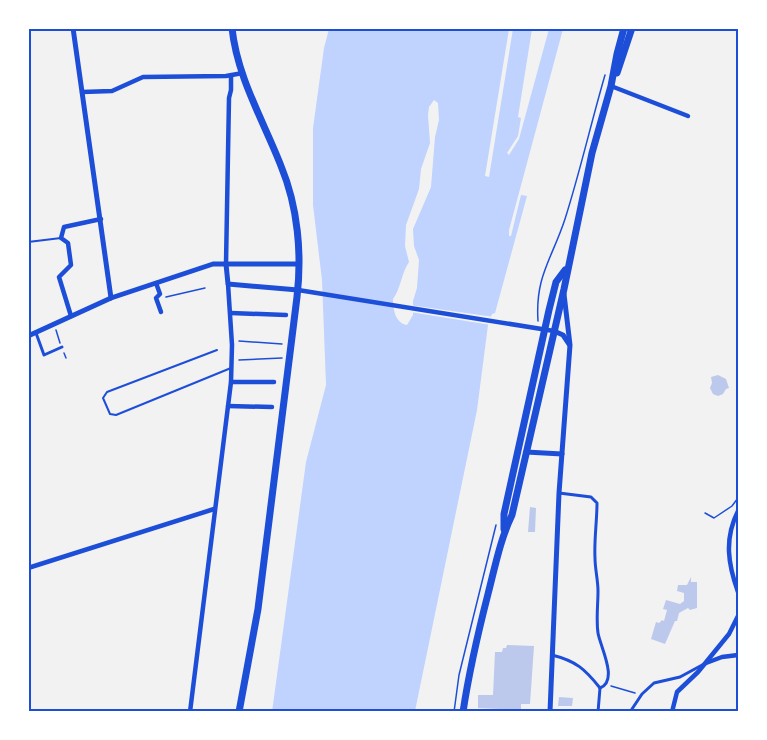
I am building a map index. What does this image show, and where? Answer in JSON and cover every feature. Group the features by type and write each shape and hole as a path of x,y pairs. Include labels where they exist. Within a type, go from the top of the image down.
{"main road":[{"path":"232,28 243,73 286,178 296,224 299,264 298,290 258,609 239,711"},
{"path":"463,711 468,679 504,532 512,515 564,289 592,153 624,28"},
{"path":"611,86 624,56 632,28"},
{"path":"504,532 504,514 556,282 567,268"}],"street":[{"path":"73,28 111,298"},
{"path":"82,92 112,91 143,77 243,73"},
{"path":"190,711 231,382 232,340 226,264 226,186 231,75"},
{"path":"611,86 688,116"},
{"path":"71,316 58,277 71,265 68,243 61,238 64,227 101,219"},
{"path":"28,336 111,298 213,264 299,264"},
{"path":"156,283 160,294 156,298 161,312"},
{"path":"228,284 298,290 554,331 563,335 570,345"},
{"path":"550,711 559,493 570,345 564,289"},
{"path":"231,313 286,315"},
{"path":"36,333 44,355 62,347"},
{"path":"231,382 274,382"},
{"path":"228,406 272,407"},
{"path":"526,452 562,454"},
{"path":"559,493 591,497 597,503 594,558 598,589 597,621 599,636 607,657 608,681 604,687 600,688"},
{"path":"28,568 214,509"},
{"path":"738,512 732,523 728,550 738,592"},
{"path":"672,711 676,692 698,672 729,634 738,616"},
{"path":"552,655 570,660 587,673 600,688 598,711"},
{"path":"630,711 642,694 654,683 680,677 722,657 738,656"}],"lane":[{"path":"28,242 61,238"},
{"path":"217,350 107,392 104,398 110,414 116,416 231,368"}],"path":[{"path":"538,323 536,310 538,290 564,220 606,72"},
{"path":"160,294 168,298 205,288"},
{"path":"54,323 62,347"},
{"path":"232,340 281,344"},
{"path":"232,360 280,358"},
{"path":"705,513 714,518 732,506 738,498"},
{"path":"454,711 459,675 497,521"},
{"path":"608,681 609,686 642,694"}],"water":[{"path":"329,29 509,29 485,176 489,177 513,29 532,29 518,117 521,118 518,136 507,153 509,155 519,139 549,29 563,29 509,236 511,236 521,195 527,196 495,313 492,314 488,325 477,410 415,711 272,712 306,462 326,385 322,280 313,205 313,128 324,48","holes":["434,100 438,103 439,120 435,137 431,187 413,229 414,246 419,260 413,315 407,325 397,319 393,299 409,262 405,246 406,225 419,189 421,169 430,143 429,107"]}],"pier":[{"path":"410,305 494,317 491,325 410,312"}],"building":[{"path":"718,375 726,379 729,388 718,396 713,394 710,388 711,377"},
{"path":"530,507 536,508 535,532 528,532"},
{"path":"691,577 691,582 697,582 697,608 690,610 688,608 679,613 665,644 651,639 656,622 664,621 667,610 663,609 666,600 680,604 684,601 684,593 677,591 678,585 687,585"},
{"path":"507,645 534,646 530,704 521,704 521,710 478,708 478,695 493,695 495,652 502,652"},
{"path":"559,697 573,698 572,706 558,706"}]}
